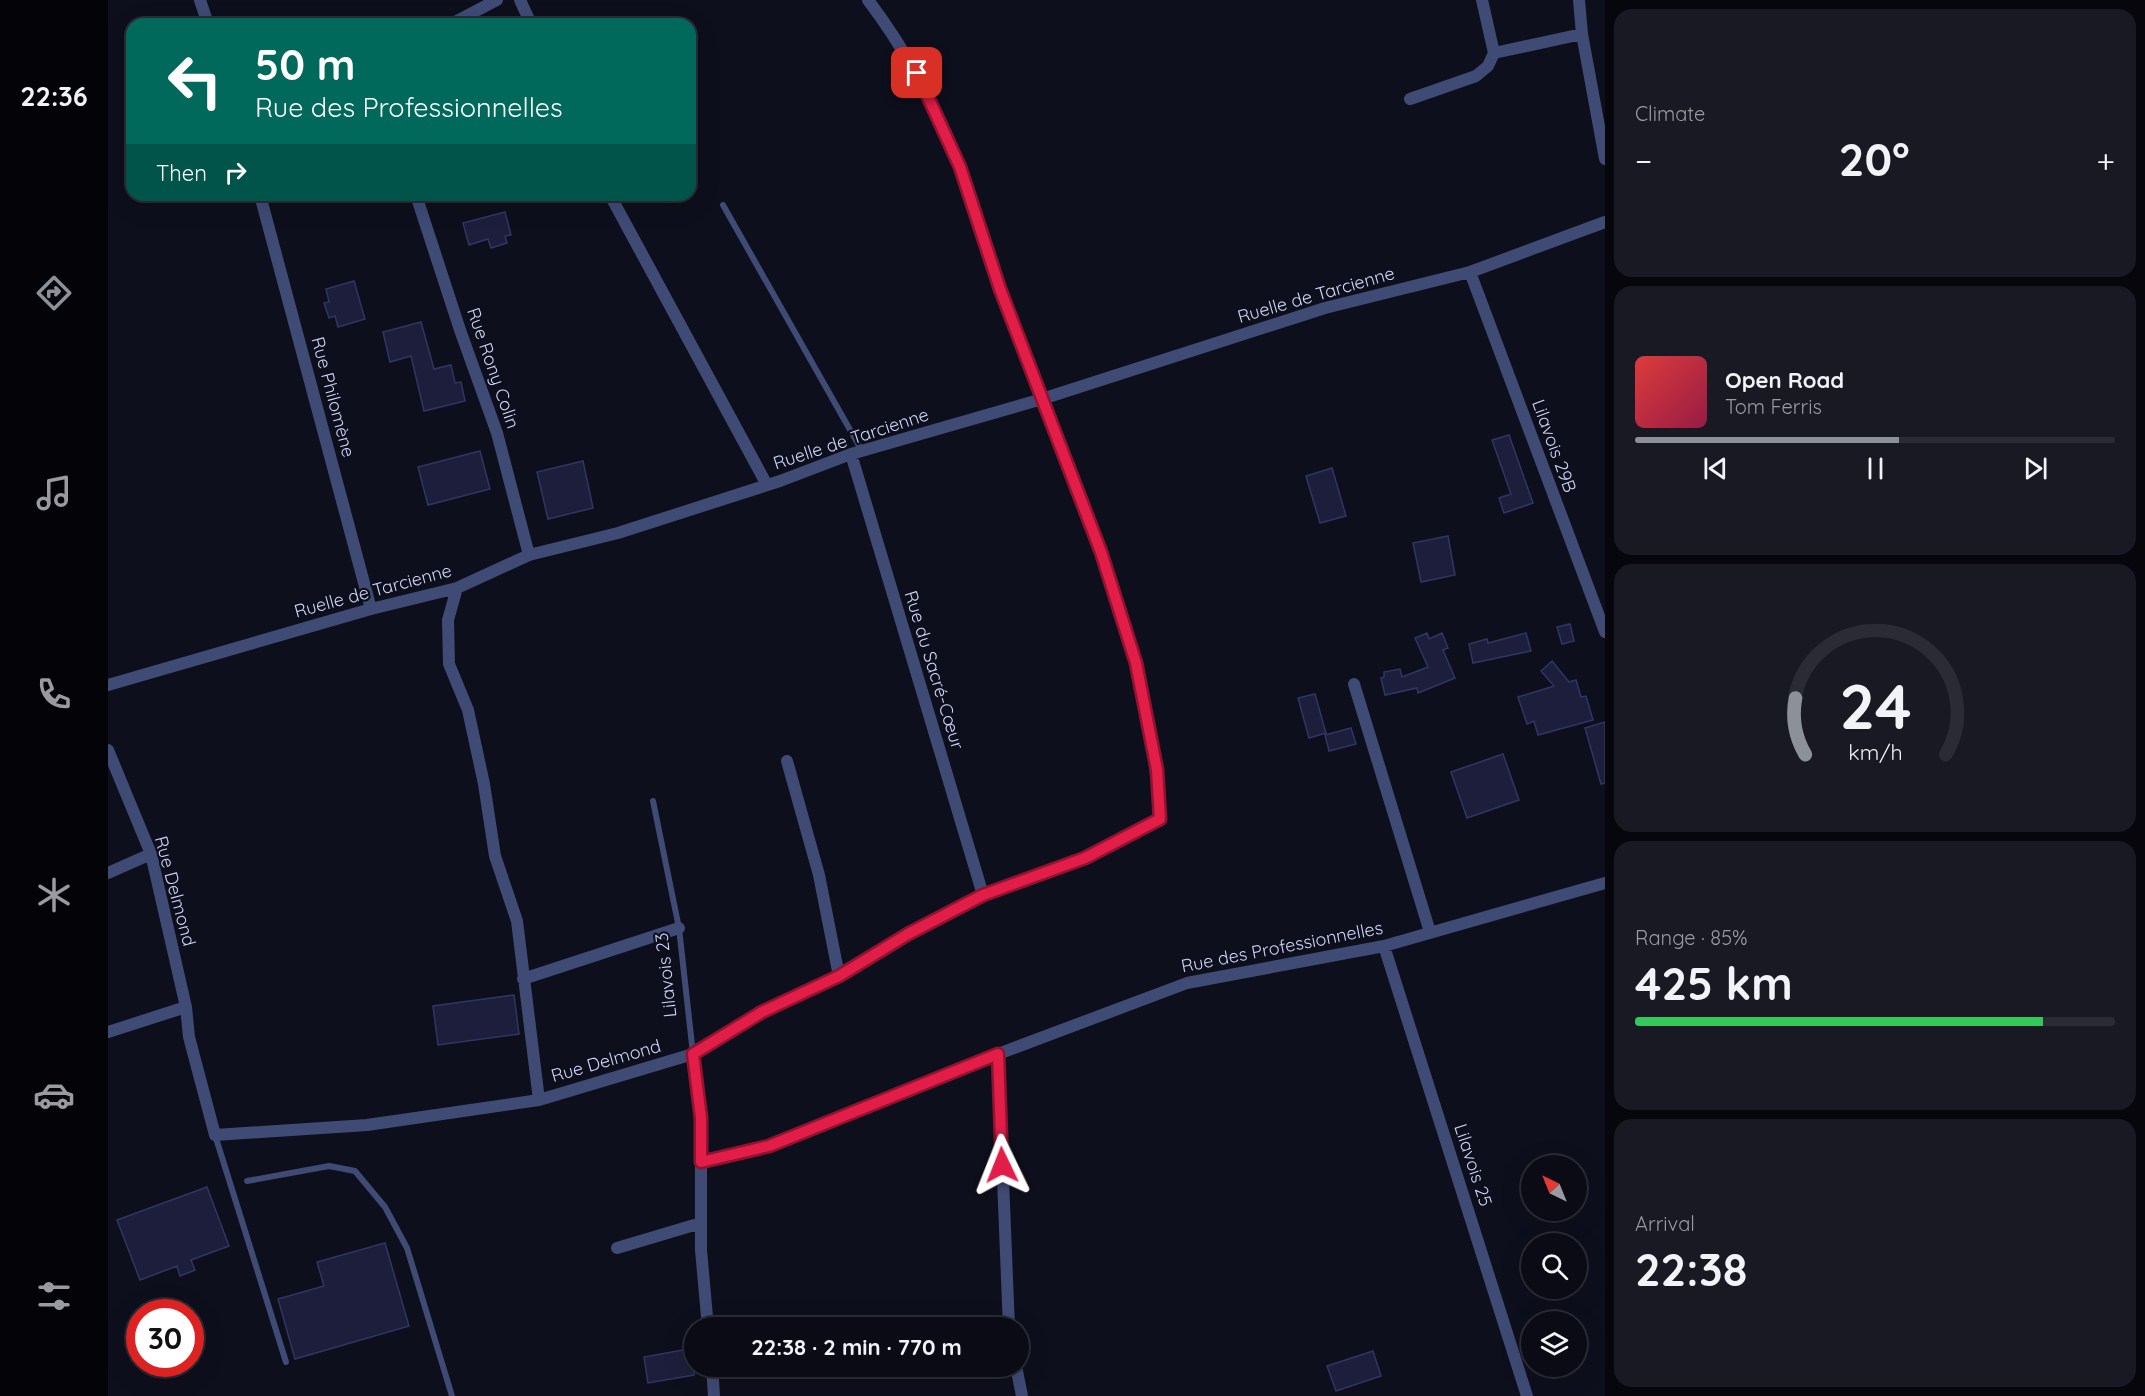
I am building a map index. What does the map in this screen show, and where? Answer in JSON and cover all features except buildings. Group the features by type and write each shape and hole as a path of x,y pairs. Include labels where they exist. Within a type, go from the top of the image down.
{"street":[{"path":"200,0 206,18"},
{"path":"462,18 497,0"},
{"path":"520,0 528,18"},
{"name":"Rue Delmond","path":"108,750 151,854 186,1007 189,1037 215,1135 367,1125 538,1100 693,1054 762,1012 839,976 908,934 983,895 1085,858 1160,819 1157,770 1136,663 1101,552 1000,289 960,167 917,73 887,25 868,0"},
{"path":"1410,99 1476,76 1488,66 1494,53 1482,0"},
{"path":"1579,0 1582,34 1605,159"},
{"path":"1494,53 1582,34"},
{"name":"Rue Philomène","path":"262,201 371,609"},
{"name":"Rue Rony Colin","path":"418,201 460,330 497,433 529,555"},
{"path":"613,201 767,485"},
{"name":"Ruelle de Tarcienne","path":"108,685 371,609 457,588 529,555 618,533 767,485 856,453 1042,399 1325,308 1470,272 1605,222"},
{"name":"Lilavois 29B","path":"1470,272 1605,632"},
{"name":"Rue du Sacré-Cœur","path":"856,453 983,895"},
{"path":"457,588 448,620 449,664 468,710 484,784 495,856 517,921 538,1100"},
{"path":"1354,684 1430,932"},
{"path":"787,761 819,875 839,976"},
{"path":"108,873 151,854"},
{"name":"Rue des Professionnelles","path":"701,1162 769,1146 998,1054 1187,983 1384,946 1605,883"},
{"path":"524,980 679,928"},
{"name":"Lilavois 25","path":"1384,946 1527,1396"},
{"path":"108,1032 186,1007"},
{"name":"Lilavois 23","path":"693,1054 701,1118 701,1223 707,1317"},
{"path":"998,1054 1009,1317"},
{"path":"617,1248 701,1223"},
{"path":"712,1377 714,1396"},
{"path":"1018,1377 1022,1396"}],"lane":[{"name":"Rue du Sacré-Cœur","path":"723,205 856,453"},
{"name":"Lilavois 23","path":"653,801 679,928 693,1054"},
{"path":"215,1135 286,1362"},
{"path":"247,1180 330,1166 354,1171 385,1207 407,1248 452,1396"}],"route":[{"path":"917,73 960,167 1000,289 1101,552 1136,663 1157,770 1160,819 1085,858 983,895 908,934 839,976 762,1012 693,1054 701,1118 701,1162 769,1146 998,1054 1002,1165"}]}
